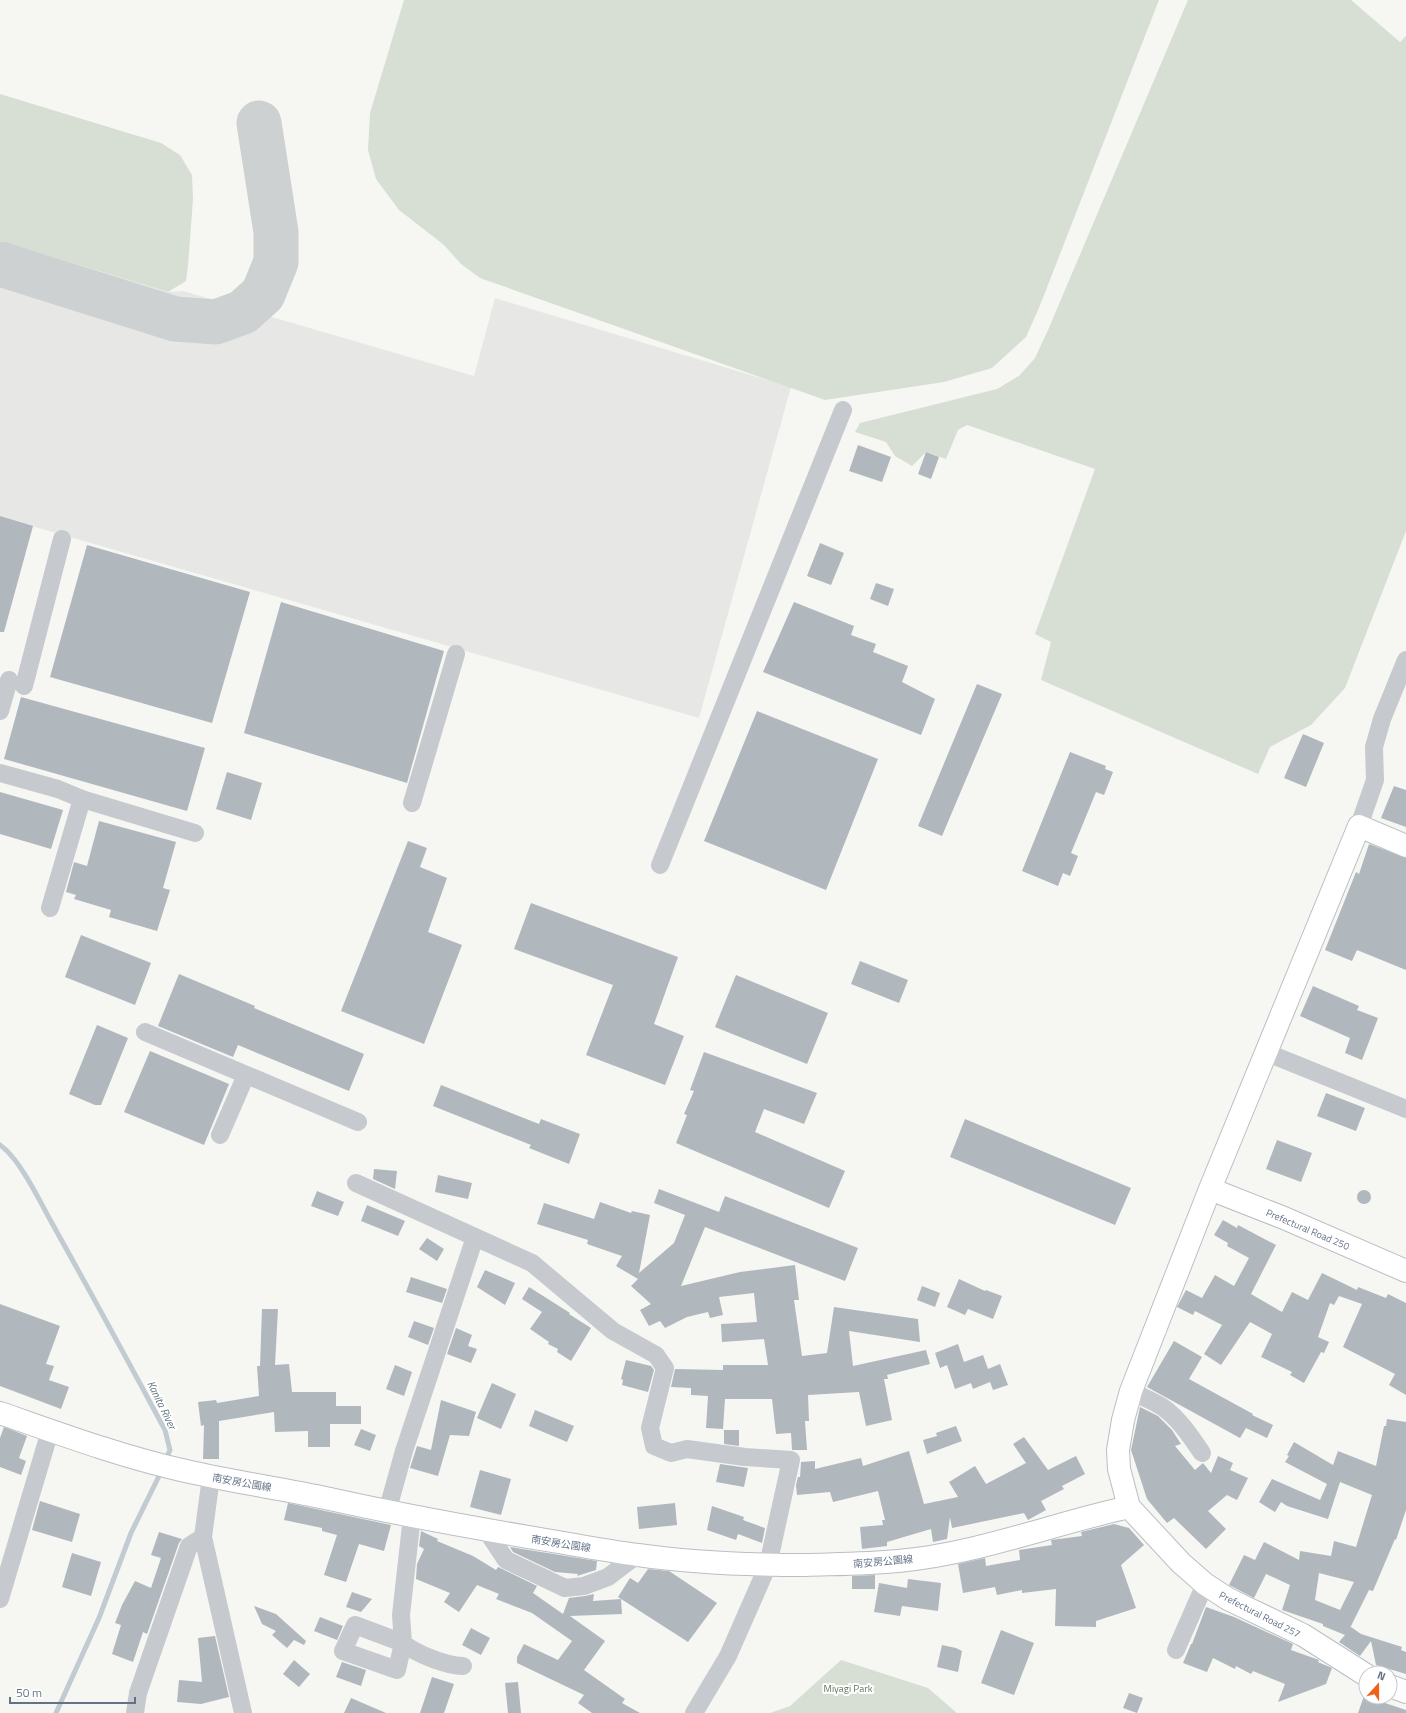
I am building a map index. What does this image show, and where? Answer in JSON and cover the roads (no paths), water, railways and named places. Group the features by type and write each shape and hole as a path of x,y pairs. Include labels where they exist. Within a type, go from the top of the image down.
{"main road":[{"path":"1129,1507 1119,1469 1118,1450 1123,1420 1131,1391 1265,1052 1359,826 1406,846"},
{"name":"Prefectural Road 250","path":"1210,1189 1284,1218 1406,1271"},
{"name":"南安房公園線","path":"0,1413 50,1431 167,1466 212,1477 293,1491 388,1512 486,1530 636,1555 720,1563 768,1565 851,1564 914,1559 941,1555 1033,1533 1129,1507"},
{"name":"Prefectural Road 257","path":"1129,1507 1181,1563 1205,1584 1228,1599 1303,1635 1358,1670"}],"street":[{"path":"660,865 843,410"},
{"path":"0,711 16,683 62,538"},
{"path":"412,803 456,654"},
{"path":"1359,826 1375,780 1374,747 1382,719 1406,660"},
{"path":"0,773 58,789 82,799 195,834"},
{"path":"50,908 82,799"},
{"path":"145,1032 358,1122"},
{"path":"1265,1052 1406,1109"},
{"path":"220,1135 246,1075"},
{"path":"356,1183 532,1263 613,1331 656,1355 665,1368 650,1428 654,1446 671,1453 687,1449 745,1457 791,1460 768,1565 728,1656 694,1713"},
{"path":"388,1512 404,1451 475,1237"},
{"path":"1131,1391 1163,1407 1178,1421 1202,1453"},
{"path":"0,1599 50,1431"},
{"path":"212,1477 203,1537 243,1713"},
{"path":"412,1516 401,1615 403,1643 409,1648 452,1666 464,1666"},
{"path":"486,1530 506,1560 565,1588 584,1586 608,1577 636,1555"},
{"path":"135,1713 138,1693 189,1546 203,1537"},
{"path":"1176,1650 1205,1584"}],"waterway":[{"name":"Kanita River","path":"0,1145 8,1152 30,1182 165,1430 170,1450 165,1461"},
{"name":"Kanita River","path":"56,1713 99,1618 131,1533 162,1470"}],"park label":[{"name":"Miyagi Park","path":"848,1688"}]}
